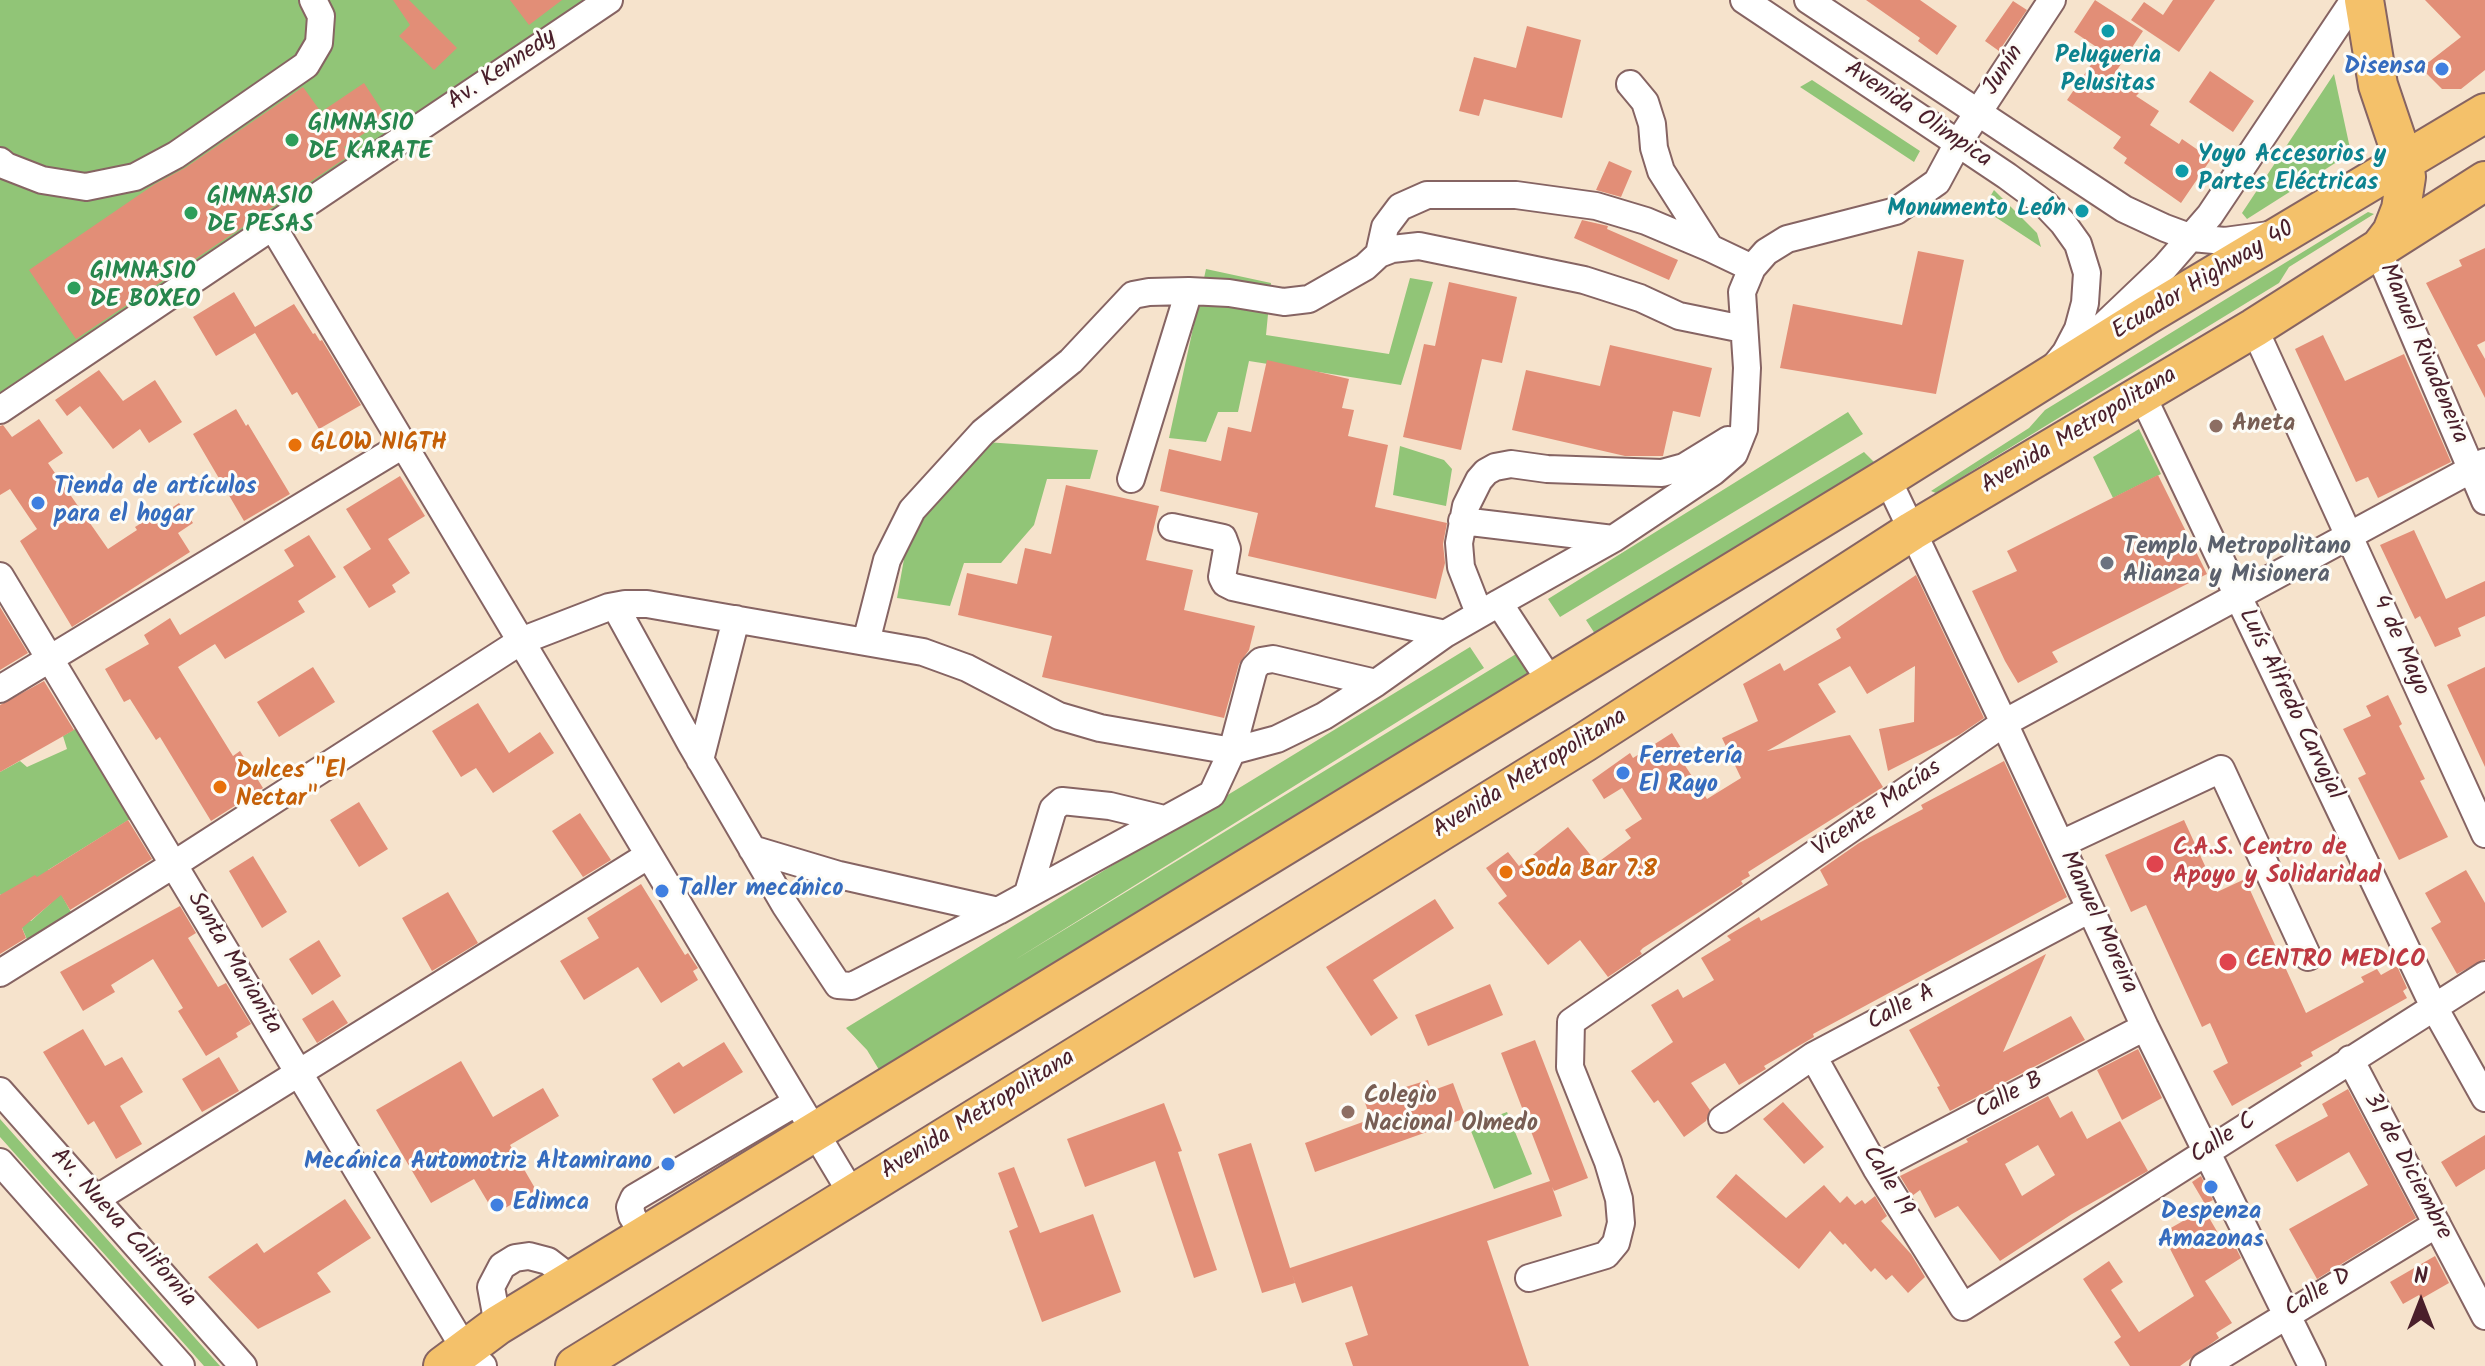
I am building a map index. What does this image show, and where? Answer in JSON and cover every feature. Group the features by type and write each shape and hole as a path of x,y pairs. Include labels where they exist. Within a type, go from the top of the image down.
{"highway":[{"path":"2364,0 2378,85 2404,162 2406,177 2401,209 2392,232 2378,251"},
{"name":"Ecuador Highway 40","path":"2047,377 2485,113"},
{"path":"2404,162 2426,177 2442,182 2461,184 2485,181"},
{"name":"Avenida Metropolitana","path":"575,1366 1585,742 1912,531 2254,328 2485,181"},
{"path":"464,1361 498,1325 645,1237 806,1117 1552,684 2047,377"}],"street":[{"path":"0,161 42,180 86,187 135,177 176,155 306,65 319,43 321,16 313,0"},
{"name":"Av. Kennedy","path":"0,410 609,0"},
{"name":"Avenida Olimpica","path":"1808,0 2124,209 2192,238 2238,240 2289,232"},
{"name":"Junín","path":"1752,268 1766,252 1787,239 1896,211 1937,182 1958,143 2052,0"},
{"path":"2047,377 2134,299 2192,238 2231,185 2354,0"},
{"name":"Avenida Olimpica","path":"1748,1 2045,204 2063,223 2078,244 2087,273 2085,303 2072,341 2047,377"},
{"path":"1630,84 1645,102 1661,171 1710,248"},
{"path":"0,973 521,641 615,606 647,604 923,652 967,668 1059,716 1100,728 1232,751 1277,739 1324,716 1445,634 1613,539 1713,472 1734,454 1744,429 1747,368 1742,292 1752,268 1646,221 1596,206 1516,195 1427,195 1400,207 1385,227 1379,254"},
{"path":"273,227 852,1194"},
{"path":"866,642 887,560 912,510 983,432 1071,361 1133,295 1189,291 1229,293 1284,302 1309,299 1365,267 1379,254 1408,246 1436,248 1584,280 1640,298 1679,316 1743,329"},
{"name":"Manuel Rivadeneira","path":"2378,251 2478,466 2485,501"},
{"path":"1131,479 1189,291"},
{"name":"4 de Mayo","path":"2254,328 2485,834"},
{"name":"Luís Alfredo Carvajal","path":"2142,395 2434,1007 2485,1098"},
{"path":"1552,684 1489,608 1461,567 1459,543 1462,521 1479,480 1495,467 1511,464 1547,469 1662,473 1684,467 1709,454 1744,429"},
{"path":"0,689 403,445"},
{"name":"Vicente Macías","path":"1529,1278 1606,1255 1616,1243 1621,1223 1619,1199 1608,1162 1570,1067 1571,1022 2004,723 2478,466"},
{"name":"Manuel Moreira","path":"1887,478 2145,1027 2312,1366"},
{"path":"1462,521 1613,539"},
{"path":"1172,527 1223,538 1227,549 1222,577 1225,583 1233,587 1445,634"},
{"name":"Santa Marianita","path":"0,576 299,1075 464,1361"},
{"path":"615,606 752,849 838,985 852,986 998,911 1212,794 1232,751 1254,668 1261,661 1273,659 1376,683"},
{"path":"700,760 736,619"},
{"path":"2061,844 2221,769 2308,957"},
{"path":"1028,893 1053,809 1062,801 1110,806 1164,819"},
{"path":"752,849 839,875 998,911"},
{"path":"96,1199 649,855"},
{"name":"Calle A","path":"1722,1119 1813,1056 2090,909"},
{"name":"Calle C","path":"1963,1307 2485,975"},
{"name":"Calle B","path":"1876,1168 2145,1027"},
{"name":"Calle 19","path":"1813,1056 1876,1168 1963,1307"},
{"name":"31 de Diciembre","path":"2350,1059 2485,1316"},
{"name":"Av. Nueva California","path":"0,1091 243,1366"},
{"name":"Av. Nueva California","path":"0,1162 181,1366"},
{"name":"Calle D","path":"2204,1366 2437,1224"},
{"path":"498,1325 491,1287 502,1266 515,1258 529,1256 548,1261 574,1281"}],"green space":[{"path":"0,0 595,0 0,399"},
{"path":"2334,74 2351,153 2247,219 2242,213"},
{"path":"1812,80 1920,151 1914,162 1800,87"},
{"path":"1994,190 2037,233 2041,247 1983,209"},
{"path":"2368,212 2374,214 2289,267 2279,283 1936,493 1931,491 2029,428 2045,410"},
{"path":"1206,269 1271,283 1266,335 1389,354 1410,278 1433,282 1401,385 1249,361 1238,412 1218,412 1206,442 1169,438"},
{"path":"1848,412 1863,434 1560,617 1548,599"},
{"path":"2139,429 2161,474 2113,498 2093,457"},
{"path":"986,442 1098,450 1090,479 1047,479 1034,525 1001,563 964,563 950,606 897,598 911,520"},
{"path":"1400,446 1444,460 1452,469 1446,506 1393,495"},
{"path":"1864,452 1878,466 1597,637 1586,620"},
{"path":"1470,647 1484,668 1013,961 1516,654 1530,677 881,1073 867,1050 846,1028"},
{"path":"82,725 135,816 48,870 72,914 29,944 19,921 31,921 51,903 46,897 8,908 0,894 0,772 20,761 27,767 67,749 63,736"},
{"path":"1507,1112 1532,1174 1494,1189 1469,1126"},
{"path":"0,1119 220,1366 204,1366 0,1137"}],"building":[{"path":"393,0 409,0 457,48 434,70 399,36 410,25"},
{"path":"510,0 562,0 529,25"},
{"path":"1866,0 1920,0 1957,26 1937,55 1918,41 1920,38"},
{"path":"2095,0 2143,31 2113,76 2159,111 2150,125 2179,144 2182,139 2211,159 2181,203 2124,163 2127,158 2113,148 2121,137 2067,100 2101,50 2074,32"},
{"path":"2173,0 2215,0 2179,52 2131,20 2144,2 2163,15"},
{"path":"2425,0 2485,0 2485,70 2461,89 2442,89 2421,68 2461,37"},
{"path":"2013,1 2027,10 1999,51 1985,41"},
{"path":"1527,26 1581,40 1562,118 1484,99 1479,116 1459,111 1474,57 1516,68"},
{"path":"2210,71 2254,101 2233,132 2189,102"},
{"path":"364,83 387,118 344,147 350,155 76,339 29,270 303,87 321,112"},
{"path":"1609,161 1632,171 1621,197 1596,190"},
{"path":"1582,220 1608,226 1607,229 1678,260 1669,280 1574,238"},
{"path":"2485,248 2485,341 2477,345 2485,359 2485,398 2426,283 2462,266 2459,260"},
{"path":"1918,251 1964,260 1936,394 1780,368 1793,304 1902,325"},
{"path":"1449,282 1517,297 1502,363 1482,359 1461,450 1403,437 1424,344 1435,346"},
{"path":"234,292 255,327 294,304 313,334 322,340 361,405 319,429 297,392 292,395 255,333 216,356 193,317"},
{"path":"2323,335 2345,381 2404,354 2451,462 2378,498 2368,477 2356,482 2295,349"},
{"path":"1610,345 1712,368 1700,417 1673,411 1663,456 1625,456 1512,430 1526,370 1600,386"},
{"path":"1267,360 1349,379 1342,408 1354,410 1348,436 1388,445 1375,507 1447,523 1443,544 1445,563 1436,599 1248,556 1258,513 1160,491 1169,449 1221,461 1228,427 1251,432"},
{"path":"99,370 123,401 155,380 182,422 149,443 140,429 113,449 80,406 67,416 55,400"},
{"path":"236,409 290,494 244,521 193,434"},
{"path":"39,419 63,453 48,463 108,549 137,530 135,527 179,503 193,523 178,533 190,552 72,627 20,541 37,529 10,489 0,495 0,426 3,425 12,437"},
{"path":"2158,475 2207,574 2052,652 2058,662 2018,683 1972,591 2017,571 2007,551"},
{"path":"400,476 425,516 388,539 410,573 392,585 396,592 369,608 343,567 371,549 346,509"},
{"path":"1066,485 1159,506 1146,560 1193,570 1184,610 1255,626 1249,650 1239,664 1224,718 1042,677 1052,636 958,615 967,573 1017,584 1025,548 1051,554"},
{"path":"2414,530 2446,599 2485,581 2485,616 2458,628 2461,636 2435,647 2420,616 2415,619 2380,545"},
{"path":"309,535 336,577 298,601 305,612 225,659 215,644 178,667 233,756 240,751 263,788 211,821 160,737 156,740 130,699 124,702 105,669 149,644 144,635 170,618 180,635 294,566 284,550"},
{"path":"1916,575 1984,718 1959,735 1888,771 1879,729 1914,722 1915,666 1867,694 1850,666 1818,684 1836,712 1767,751 1850,735 1883,787 1748,872 1750,876 1741,881 1743,884 1643,948 1640,951 1642,954 1608,977 1580,940 1548,965 1498,903 1507,896 1486,868 1508,852 1519,866 1568,827 1597,863 1631,838 1625,830 1642,819 1622,788 1604,799 1592,780 1630,753 1633,758 1672,733 1689,761 1684,764 1707,799 1741,778 1722,738 1758,721 1743,684 1780,663 1784,671 1841,638 1836,629"},
{"path":"0,607 28,653 0,670"},
{"path":"313,667 335,702 279,737 257,702"},
{"path":"2485,667 2485,767 2447,685"},
{"path":"44,681 74,730 0,772 0,705"},
{"path":"2388,695 2402,724 2399,726 2425,779 2420,781 2448,837 2399,860 2358,778 2366,774 2343,729 2371,716 2366,706"},
{"path":"478,703 509,753 540,732 554,753 493,793 476,768 461,777 432,731"},
{"path":"2004,761 2067,897 1813,1034 1814,1037 1764,1066 1766,1069 1739,1085 1725,1063 1691,1083 1710,1110 1706,1121 1684,1137 1658,1100 1654,1103 1631,1071 1673,1042 1651,1005 1678,989 1683,998 1714,980 1701,958 1731,940 1727,936 1759,917 1761,921 1828,885 1820,870 1859,843 1923,809 1921,805"},
{"path":"359,802 388,849 359,867 330,820"},
{"path":"580,813 611,860 583,877 552,831"},
{"path":"128,820 152,859 70,910 61,895 22,928 26,938 0,954 0,895 35,875 37,877"},
{"path":"2184,820 2217,892 2245,879 2306,1013 2364,982 2361,977 2377,969 2381,975 2397,966 2407,988 2403,991 2407,998 2311,1052 2313,1056 2300,1063 2302,1066 2232,1106 2213,1071 2228,1063 2210,1023 2202,1027 2146,905 2131,912 2105,855"},
{"path":"253,856 287,912 262,928 229,871"},
{"path":"2466,870 2485,903 2485,959 2457,974 2431,928 2441,922 2425,893"},
{"path":"641,884 685,955 688,953 698,968 693,971 698,980 661,1003 638,967 584,1000 560,961 599,938 587,918"},
{"path":"448,892 478,943 432,971 402,918"},
{"path":"1435,899 1454,928 1373,980 1398,1018 1371,1036 1326,967"},
{"path":"180,906 196,933 188,938 218,987 226,983 251,1024 236,1033 238,1037 206,1056 178,1011 183,1008 153,959 111,985 115,992 83,1011 60,972"},
{"path":"319,940 341,976 312,995 289,959"},
{"path":"2046,954 2003,1052 2071,1016 2085,1040 1950,1111 1909,1030"},
{"path":"1490,984 1503,1015 1428,1046 1415,1015"},
{"path":"333,1000 348,1023 317,1043 302,1019"},
{"path":"83,1029 105,1066 122,1057 143,1092 120,1106 142,1144 116,1159 94,1121 88,1125 43,1052"},
{"path":"1535,1040 1588,1178 1554,1191 1552,1187 1562,1216 1487,1241 1529,1366 1353,1366 1345,1343 1368,1335 1352,1286 1302,1303 1292,1274 1295,1283 1262,1293 1218,1154 1251,1143 1290,1268 1550,1181 1501,1053"},
{"path":"724,1042 743,1072 674,1114 652,1079 679,1062 683,1067"},
{"path":"2138,1049 2162,1098 2122,1120 2097,1070"},
{"path":"219,1057 239,1091 202,1112 182,1079"},
{"path":"461,1061 493,1117 543,1088 559,1116 510,1145 536,1190 495,1214 474,1179 431,1203 376,1110"},
{"path":"1428,1080 1431,1091 1453,1083 1466,1118 1315,1172 1305,1143 1371,1119 1364,1100"},
{"path":"2348,1089 2416,1218 2317,1279 2289,1229 2368,1185 2349,1152 2297,1182 2275,1145 2328,1116 2322,1104"},
{"path":"2048,1096 2060,1118 2072,1111 2087,1139 2120,1121 2148,1171 2072,1214 2000,1261 1958,1206 1935,1218 1920,1190 1912,1196 1900,1176 1968,1142 1966,1139","holes":["2038,1145 2055,1175 2022,1196 2005,1164"]},
{"path":"1783,1102 1824,1147 1804,1164 1763,1119"},
{"path":"1164,1103 1182,1151 1178,1152 1217,1270 1194,1278 1155,1161 1085,1187 1067,1139"},
{"path":"2485,1135 2485,1169 2456,1187 2441,1162"},
{"path":"1014,1167 1040,1233 1093,1214 1121,1292 1042,1322 1009,1231 1018,1227 998,1173"},
{"path":"1736,1174 1786,1218 1824,1185 1840,1203 1847,1196 1855,1205 1862,1200 1865,1204 1875,1196 1887,1216 1881,1221 1911,1254 1925,1277 1908,1293 1892,1275 1886,1280 1875,1268 1871,1272 1830,1231 1799,1269 1716,1197"},
{"path":"2201,1176 2213,1200 2205,1204 2192,1182"},
{"path":"345,1199 371,1238 317,1273 331,1292 258,1329 208,1277 257,1243 264,1253"},
{"path":"2204,1209 2222,1240 2230,1236 2241,1258 2205,1281 2232,1323 2216,1333 2219,1338 2180,1366 2130,1366 2114,1342 2121,1337 2083,1279 2109,1261 2123,1282 2111,1290 2139,1332 2194,1296 2162,1233"},
{"path":"2435,1256 2449,1283 2421,1299 2419,1295 2403,1304 2390,1282"}],"place":[{"name":"Peluqueria Pelusitas","path":"2108,31"},
{"name":"Disensa","path":"2442,69"},
{"name":"GIMNASIO DE KARATE","path":"292,140"},
{"name":"Yoyo Accesorios y Partes Eléctricas","path":"2182,171"},
{"name":"Monumento León","path":"2082,211"},
{"name":"GIMNASIO DE PESAS","path":"191,213"},
{"name":"GIMNASIO DE BOXEO","path":"74,288"},
{"name":"Aneta","path":"2216,426"},
{"name":"GLOW NIGTH","path":"295,445"},
{"name":"Tienda de artículos para el hogar","path":"38,503"},
{"name":"Templo Metropolitano Alianza y Misionera","path":"2107,563"},
{"name":"Ferretería El Rayo","path":"1623,773"},
{"name":"Dulces \"El Nectar\"","path":"220,787"},
{"name":"C.A.S. Centro de Apoyo y Solidaridad","path":"2155,864"},
{"name":"Soda Bar 7.8","path":"1506,872"},
{"name":"Taller mecánico","path":"662,891"},
{"name":"CENTRO MEDICO","path":"2228,962"},
{"name":"Colegio Nacional Olmedo","path":"1348,1112"},
{"name":"Mecánica Automotriz Altamirano","path":"668,1164"},
{"name":"Despenza Amazonas","path":"2211,1187"},
{"name":"Edimca","path":"497,1205"}]}
